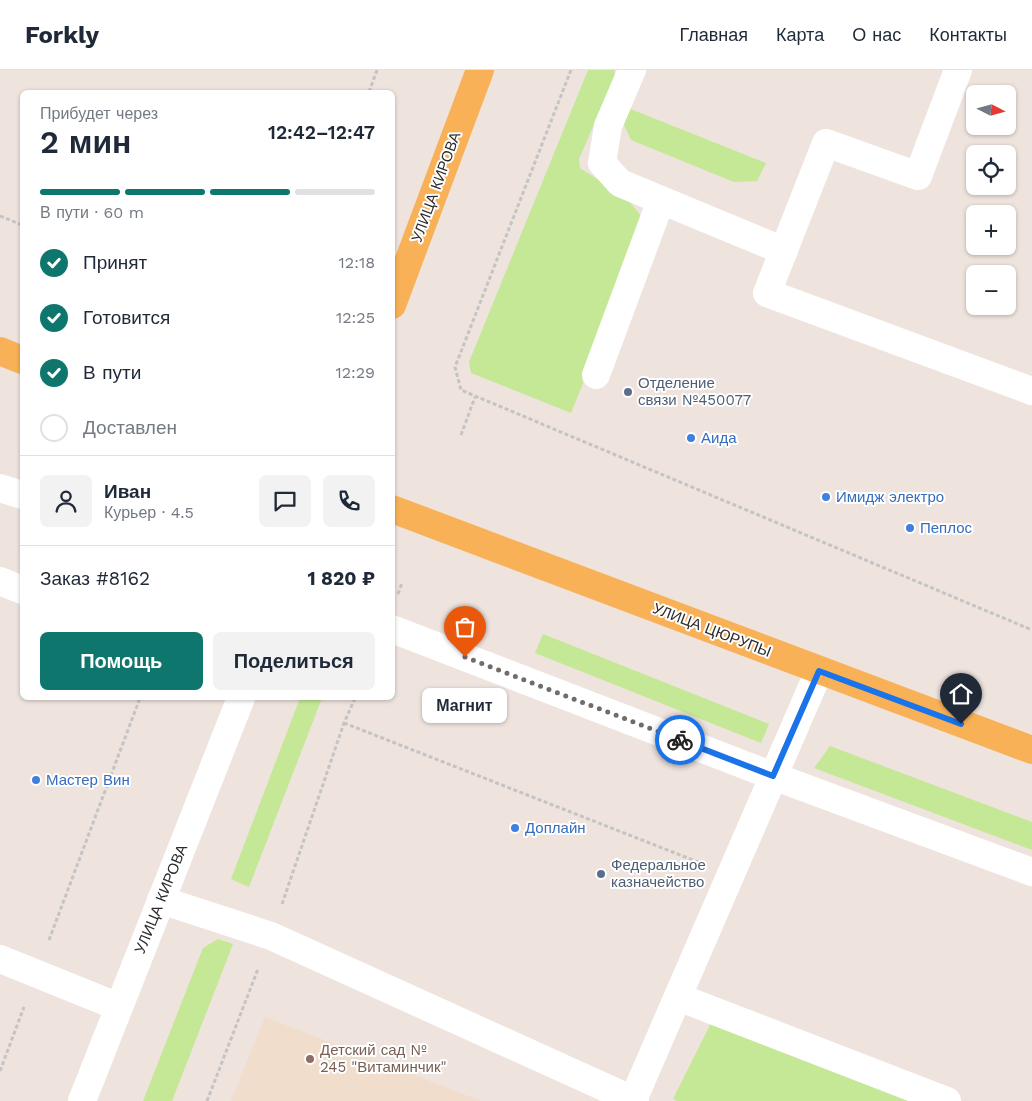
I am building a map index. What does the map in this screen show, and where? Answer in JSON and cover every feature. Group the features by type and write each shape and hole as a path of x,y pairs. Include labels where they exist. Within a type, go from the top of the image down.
{"main road":[{"name":"УЛИЦА КИРОВА","path":"395,297 480,70"},
{"path":"0,351 20,359"},
{"name":"УЛИЦА ЦЮРУПЫ","path":"395,510 1032,750"}],"street":[{"path":"632,70 608,126 602,163 620,182 784,251"},
{"path":"958,70 918,176 826,143 767,293 1032,391"},
{"path":"596,375 661,200"},
{"path":"0,488 20,494"},
{"path":"0,581 20,589"},
{"path":"395,630 773,776 1032,872"},
{"path":"161,900 271,936 634,1101 819,671"},
{"name":"УЛИЦА КИРОВА","path":"82,1101 240,700"},
{"path":"0,958 119,1007"},
{"path":"678,997 947,1101"}],"path":[{"path":"370,90 377,70"},
{"path":"571,70 455,367 461,390 1032,630"},
{"path":"0,216 20,224"},
{"path":"461,435 475,397"},
{"path":"0,1071 139,700"},
{"path":"207,1101 271,936 344,723 354,700"},
{"path":"344,723 731,875"}],"shaded area":[{"name":"Детский сад № 245 \"Витаминчик\"","path":"265,1017 481,1101 231,1101"}],"green space":[{"path":"588,70 614,70 615,76 579,159 580,168 627,200 635,208 646,227 571,413 471,373 469,362"},
{"path":"628,108 766,163 757,181 734,182 631,140 624,125"},
{"path":"543,634 769,724 761,743 535,653"},
{"path":"299,700 321,700 249,887 231,879"},
{"path":"830,746 1032,822 1032,850 814,768"},
{"path":"218,939 233,944 172,1101 143,1101 203,948"},
{"path":"711,1023 909,1101 677,1101 673,1099"}],"way so far":[{"path":"465,657 680,740"}],"place":[{"name":"Отделение связи №450077","path":"628,392"},
{"name":"Аида","path":"691,438"},
{"name":"Имидж электро","path":"826,497"},
{"name":"Пеплос","path":"910,528"},
{"name":"Магнит","path":"465,657"},
{"name":"Мастер Вин","path":"36,780"},
{"name":"Доплайн","path":"515,828"},
{"name":"Федеральное казначейство","path":"601,874"},
{"name":"Детский сад № 245 \"Витаминчик\"","path":"310,1059"}],"route":[{"path":"680,740 773,776 819,671 961,724"}]}
